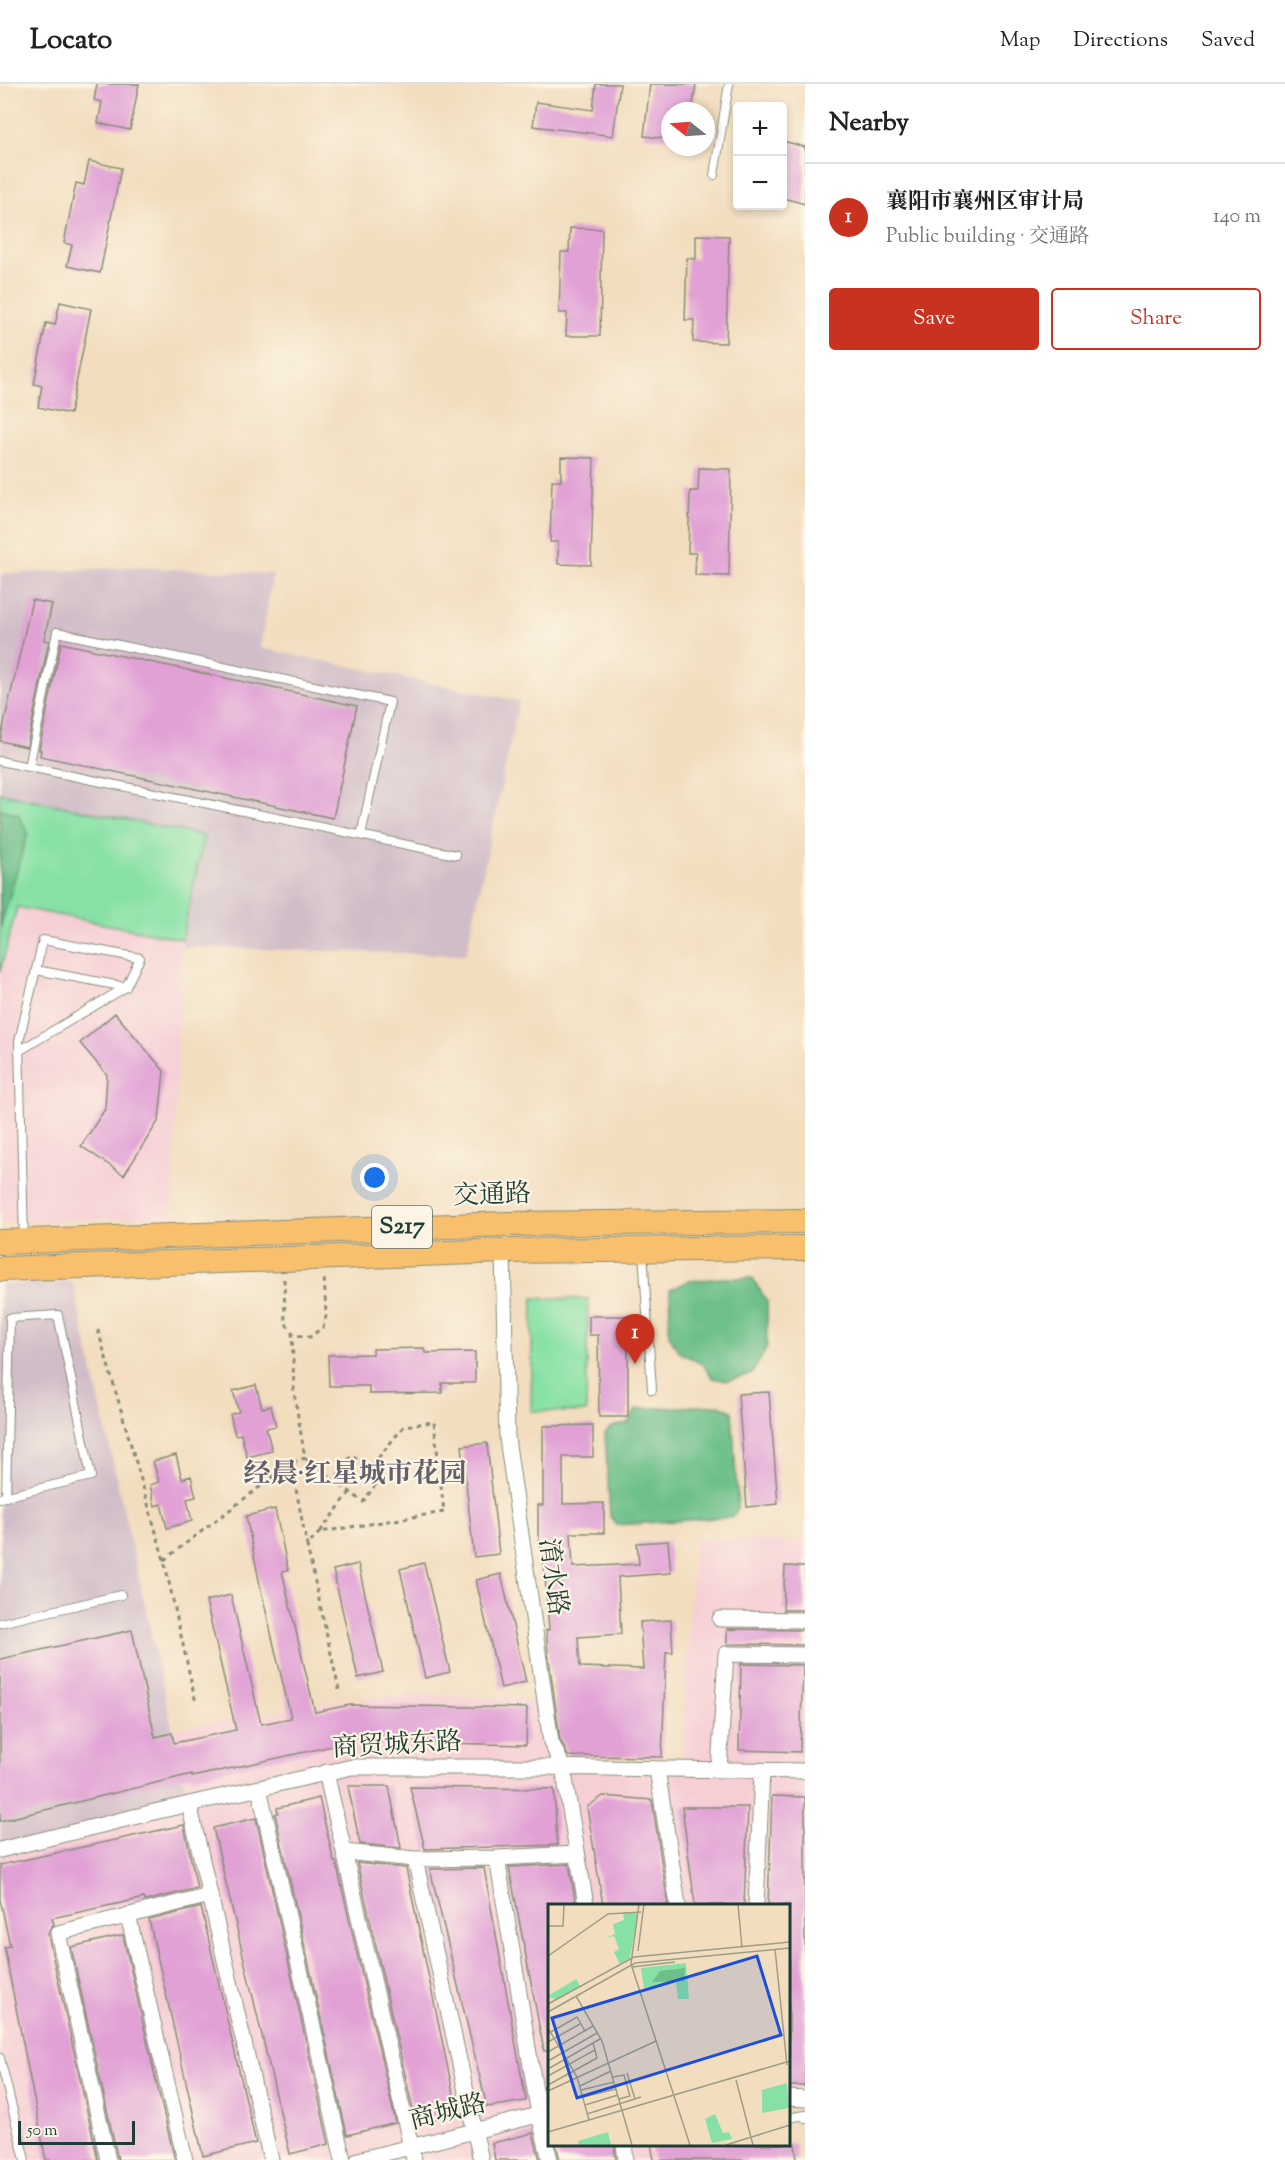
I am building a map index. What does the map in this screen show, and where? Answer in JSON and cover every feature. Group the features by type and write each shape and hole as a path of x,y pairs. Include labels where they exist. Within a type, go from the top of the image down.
{"main road":[{"name":"交通路","path":"0,1242 507,1224 805,1221"},
{"name":"S217","path":"0,1269 503,1251 805,1248"}],"street":[{"name":"淯水路","path":"503,1251 507,1438 551,1742 563,1767 585,1904"},
{"path":"720,1619 805,1620"},
{"path":"719,1770 726,1654 805,1655"},
{"name":"商贸城东路","path":"0,1850 352,1767 563,1767 805,1771"},
{"path":"657,1769 678,1904"},
{"path":"756,1904 762,1771"},
{"path":"326,1772 413,2153"},
{"path":"259,1788 343,2160"},
{"path":"189,1804 271,2160"},
{"path":"344,1851 415,1858 496,1858 577,1854"},
{"path":"415,1858 481,2160"},
{"path":"496,1858 545,2113 548,2141"},
{"path":"108,2160 58,1933 210,1895"},
{"path":"128,1915 185,2160"},
{"path":"790,2098 805,2099"},
{"name":"商城路","path":"358,2160 413,2153 474,2131 545,2113"},
{"path":"548,2145 550,2160"},
{"path":"624,2145 626,2160"}],"lane":[{"path":"714,175 729,84"},
{"path":"29,767 57,632 390,702 361,835"},
{"path":"0,761 456,855"},
{"path":"19,1051 126,987 140,958 43,940 19,1041 19,1051 24,1241"},
{"path":"36,970 126,987"},
{"path":"642,1250 652,1390"},
{"path":"58,1315 91,1476 3,1497 10,1318 58,1315"},
{"path":"0,1623 121,1595"},
{"path":"0,2058 25,2160"},
{"path":"790,2118 805,2115 805,2118"}],"path":[{"path":"284,1259 285,1322 294,1335 310,1337 323,1327 326,1316 323,1257"},
{"path":"98,1330 164,1560 196,1703"},
{"path":"292,1331 294,1392 305,1458 334,1480 350,1492 363,1502 382,1476 352,1455 334,1480"},
{"path":"320,1532 444,1512 434,1422 404,1426 370,1468"},
{"path":"164,1560 291,1463 305,1458"},
{"path":"291,1463 339,1690"},
{"path":"307,1546 350,1492"}],"shaded area":[{"path":"135,567 273,574 260,648 519,701 466,955 182,947 204,836 0,793 0,574"},
{"path":"17,907 182,939 172,1216 0,1223 0,972"},
{"path":"73,1282 189,1804 0,1850 0,1284"},
{"path":"694,1538 805,1542 805,2099 790,2098 790,1904 548,1904 548,2145 689,2145 692,2160 0,2160 0,1850 188,1804 172,1730 324,1703 420,1694 545,1701 563,1767 681,1769"}],"green space":[{"path":"0,793 204,836 182,939 17,907 0,972"},
{"path":"0,809 18,814 28,833 0,928"},
{"path":"752,1278 767,1301 767,1346 752,1374 727,1381 713,1378 702,1364 679,1352 669,1335 670,1290 689,1281"},
{"path":"533,1298 588,1299 586,1412 531,1411"},
{"path":"719,1405 732,1411 738,1508 732,1517 617,1525 610,1517 605,1434 611,1427 627,1424 637,1409"}],"building":[{"path":"97,84 139,84 130,130 98,123 102,102 94,100"},
{"path":"596,84 620,84 613,136 533,126 536,102 593,110"},
{"path":"650,84 696,84 693,102 661,102 661,138 644,136"},
{"path":"787,142 805,147 805,204 787,199"},
{"path":"89,161 121,168 100,273 67,266 72,245 64,243 76,183 84,185"},
{"path":"570,228 602,229 600,336 566,336 567,313 559,313 561,252 569,252"},
{"path":"696,235 729,236 726,343 693,342 694,320 685,320 687,258 696,259"},
{"path":"60,302 91,309 70,414 38,407 42,386 34,384 46,323 55,325"},
{"path":"561,457 594,458 591,565 558,564 558,542 550,542 552,480 561,481"},
{"path":"699,468 731,469 729,576 695,575 696,553 688,553 690,491 698,491"},
{"path":"32,600 52,604 44,640 49,641 27,747 0,741"},
{"path":"61,643 357,706 333,818 40,756 41,750 39,750"},
{"path":"115,1013 164,1071 159,1120 124,1175 81,1146 105,1109 107,1075 80,1043"},
{"path":"589,1316 628,1316 628,1417 599,1417 598,1335 589,1335"},
{"path":"424,1348 425,1353 475,1352 475,1383 442,1383 442,1393 369,1394 369,1386 329,1386 328,1355 373,1354 373,1349"},
{"path":"256,1385 262,1408 271,1406 276,1426 266,1428 272,1451 247,1457 241,1434 235,1435 230,1414 239,1412 233,1391"},
{"path":"769,1392 778,1504 747,1507 738,1394"},
{"path":"593,1425 593,1457 563,1457 563,1504 604,1503 604,1533 571,1533 573,1567 639,1564 637,1543 668,1541 671,1573 618,1577 621,1634 578,1637 580,1667 643,1669 640,1622 671,1620 673,1652 666,1652 662,1757 568,1756 560,1739 546,1630 549,1630 544,1563 547,1563 545,1549 541,1549 538,1534 538,1505 543,1505 543,1426"},
{"path":"487,1443 499,1554 474,1557 462,1446"},
{"path":"176,1455 182,1479 191,1476 196,1497 187,1499 192,1521 167,1528 161,1504 155,1506 150,1485 159,1482 153,1461"},
{"path":"275,1509 288,1570 282,1571 315,1712 350,1705 527,1708 526,1745 355,1741 192,1777 192,1774 0,1821 0,1659 132,1630 155,1737 172,1733 174,1743 236,1730 206,1601 231,1595 261,1724 291,1718 246,1516"},
{"path":"424,1563 450,1672 425,1678 400,1569"},
{"path":"358,1564 383,1672 358,1678 333,1570"},
{"path":"785,1566 805,1567 805,1610 783,1610"},
{"path":"501,1574 526,1682 501,1688 476,1580"},
{"path":"727,1629 805,1630 805,1645 727,1644"},
{"path":"741,1664 803,1665 800,1752 739,1750"},
{"path":"348,1786 389,1786 401,1848 360,1844"},
{"path":"410,1787 554,1789 557,1845 425,1849"},
{"path":"603,1796 652,1800 668,1904 603,1904 587,1807"},
{"path":"772,1796 805,1797 805,2086 790,2086 790,1904 768,1904"},
{"path":"319,1798 396,2123 347,2135 275,1814 278,1813 277,1808"},
{"path":"682,1807 748,1807 744,1904 695,1904"},
{"path":"256,1818 329,2144 290,2154 213,1828"},
{"path":"184,1825 197,1888 145,1901 144,1898 52,1918 54,1924 48,1935 98,2160 46,2160 4,1947 10,1946 0,1899 0,1865"},
{"path":"357,1863 406,1868 457,2112 418,2124 415,2119"},
{"path":"569,1864 576,1904 548,1904 548,2051 544,2051 509,1867"},
{"path":"484,1868 526,2101 487,2107 430,1869"},
{"path":"201,1907 256,2143 203,2156 149,1920"},
{"path":"123,1935 175,2160 118,2160 71,1947"},
{"path":"533,2133 540,2160 495,2160 492,2143"},
{"path":"795,2144 797,2160 654,2160 651,2145"},
{"path":"556,2145 614,2145 616,2160 560,2160"}],"place":[{"name":"襄阳市襄州区审计局","path":"635,1364"}],"district":[{"name":"经晨·红星城市花园","path":"355,1475"}]}
